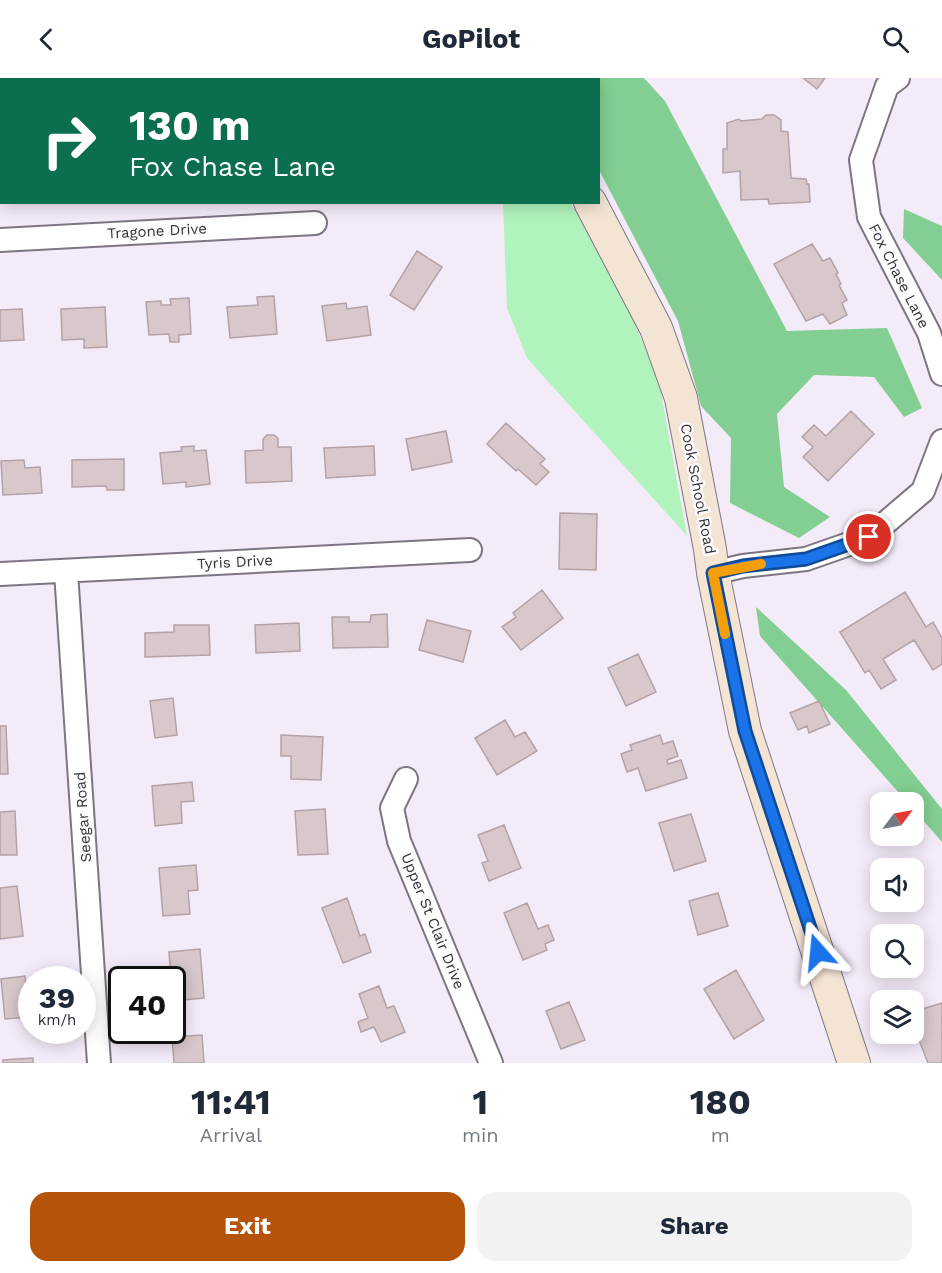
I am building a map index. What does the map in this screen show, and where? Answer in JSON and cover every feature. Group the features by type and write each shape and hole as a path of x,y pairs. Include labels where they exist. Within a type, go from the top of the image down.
{"street":[{"name":"Fox Chase Lane","path":"898,78 887,86 861,160 869,217 929,333 942,374"},
{"name":"Cook School Road","path":"591,204 656,328 681,398 745,731 854,1063"},
{"name":"Tragone Drive","path":"0,240 315,223"},
{"path":"713,573 743,566 806,559 869,537 923,491 942,441"},
{"name":"Tyris Drive","path":"0,574 470,549"},
{"name":"Seegar Road","path":"66,572 99,1063"},
{"name":"Upper St Clair Drive","path":"406,779 392,808 399,841 491,1063"}],"green space":[{"path":"600,78 644,78 665,101 787,331 887,328 922,408 904,417 874,377 814,375 777,414 784,487 830,517 799,538 730,503 731,438 701,406 678,321 600,172"},
{"path":"503,204 572,204 628,308 659,382 687,536 527,358 507,308"},
{"path":"904,209 942,226 942,280 903,238"},
{"path":"756,607 846,690 942,809 942,842 924,821 924,792 898,792 760,636"}],"building":[{"path":"803,78 825,78 817,89"},
{"path":"766,115 774,115 781,120 781,131 788,132 791,178 806,179 809,184 810,202 769,204 768,199 741,200 740,171 723,173 723,149 727,149 727,123 739,119 741,121 762,119"},
{"path":"812,244 823,261 830,258 847,300 842,303 847,315 830,324 823,314 806,321 774,264"},
{"path":"417,251 442,267 414,310 390,295"},
{"path":"274,296 277,334 230,338 227,307 258,305 257,297"},
{"path":"189,298 191,334 179,335 179,342 170,342 169,334 149,335 146,302 161,301 161,305 171,305 170,299"},
{"path":"346,303 347,309 367,306 371,335 327,341 322,306"},
{"path":"105,307 107,347 84,348 84,339 62,340 61,309"},
{"path":"22,309 24,340 0,341 0,310"},
{"path":"851,411 874,434 828,481 803,457 813,447 802,437 814,425 826,436"},
{"path":"506,423 545,459 540,464 549,472 536,485 518,469 516,471 487,444"},
{"path":"446,431 452,462 412,470 406,439"},
{"path":"267,435 274,435 278,438 278,447 291,447 292,481 246,483 245,451 263,450 263,439"},
{"path":"194,446 194,451 206,450 210,484 186,487 186,482 163,484 160,453 182,451 181,447"},
{"path":"374,446 375,475 326,478 324,448"},
{"path":"124,459 124,490 107,490 106,486 72,487 72,460"},
{"path":"24,460 25,468 40,467 42,493 3,495 1,461"},
{"path":"560,513 597,514 596,570 559,569"},
{"path":"542,590 563,618 521,650 502,627 516,617 513,613"},
{"path":"905,592 926,627 933,622 942,638 942,664 933,670 914,640 883,659 896,680 881,689 869,670 865,673 840,632"},
{"path":"387,614 388,647 333,648 332,617 349,617 349,622 370,622 371,615"},
{"path":"427,620 471,631 463,662 419,650"},
{"path":"299,623 300,651 256,653 255,625"},
{"path":"174,625 209,625 210,655 145,657 145,633 174,632"},
{"path":"638,654 656,692 626,706 608,668"},
{"path":"173,698 177,735 155,738 150,701"},
{"path":"819,701 830,724 809,733 807,726 798,730 790,713"},
{"path":"505,720 515,737 525,732 537,751 497,775 475,738"},
{"path":"0,726 6,726 8,774 0,774"},
{"path":"281,735 323,737 321,780 291,779 291,756 281,756"},
{"path":"660,735 663,744 673,741 678,756 667,760 668,764 681,760 687,778 646,791 638,768 627,772 621,754 632,750 630,745"},
{"path":"192,782 194,801 181,802 182,823 155,826 152,786"},
{"path":"325,809 328,854 298,855 295,811"},
{"path":"15,811 17,855 0,855 0,812"},
{"path":"691,814 706,861 674,871 659,823"},
{"path":"504,825 521,868 489,881 482,863 488,861 478,835"},
{"path":"196,865 198,890 188,891 190,914 163,916 159,868"},
{"path":"17,886 23,936 0,939 0,888"},
{"path":"718,893 728,926 698,935 689,901"},
{"path":"347,898 360,936 365,934 371,952 343,963 322,908"},
{"path":"527,903 538,929 548,925 554,940 545,944 547,950 523,960 504,913"},
{"path":"200,949 204,998 186,1000 186,966 170,966 169,952"},
{"path":"736,970 764,1020 734,1039 704,989"},
{"path":"18,977 18,1018 5,1019 1,979"},
{"path":"379,986 387,1008 394,1006 405,1032 381,1042 374,1027 361,1032 358,1022 368,1018 359,994"},
{"path":"569,1002 585,1040 561,1049 546,1011"},
{"path":"942,1003 942,1063 928,1063 921,1044 924,1044 924,1008"},
{"path":"202,1035 204,1063 174,1063 173,1044 186,1044 186,1036"},
{"path":"33,1058 33,1063 3,1063 3,1060"}],"slow traffic":[{"path":"725,634 713,573 761,564"}],"route":[{"path":"818,952 745,731 713,573 743,566 806,559 869,537"}]}
